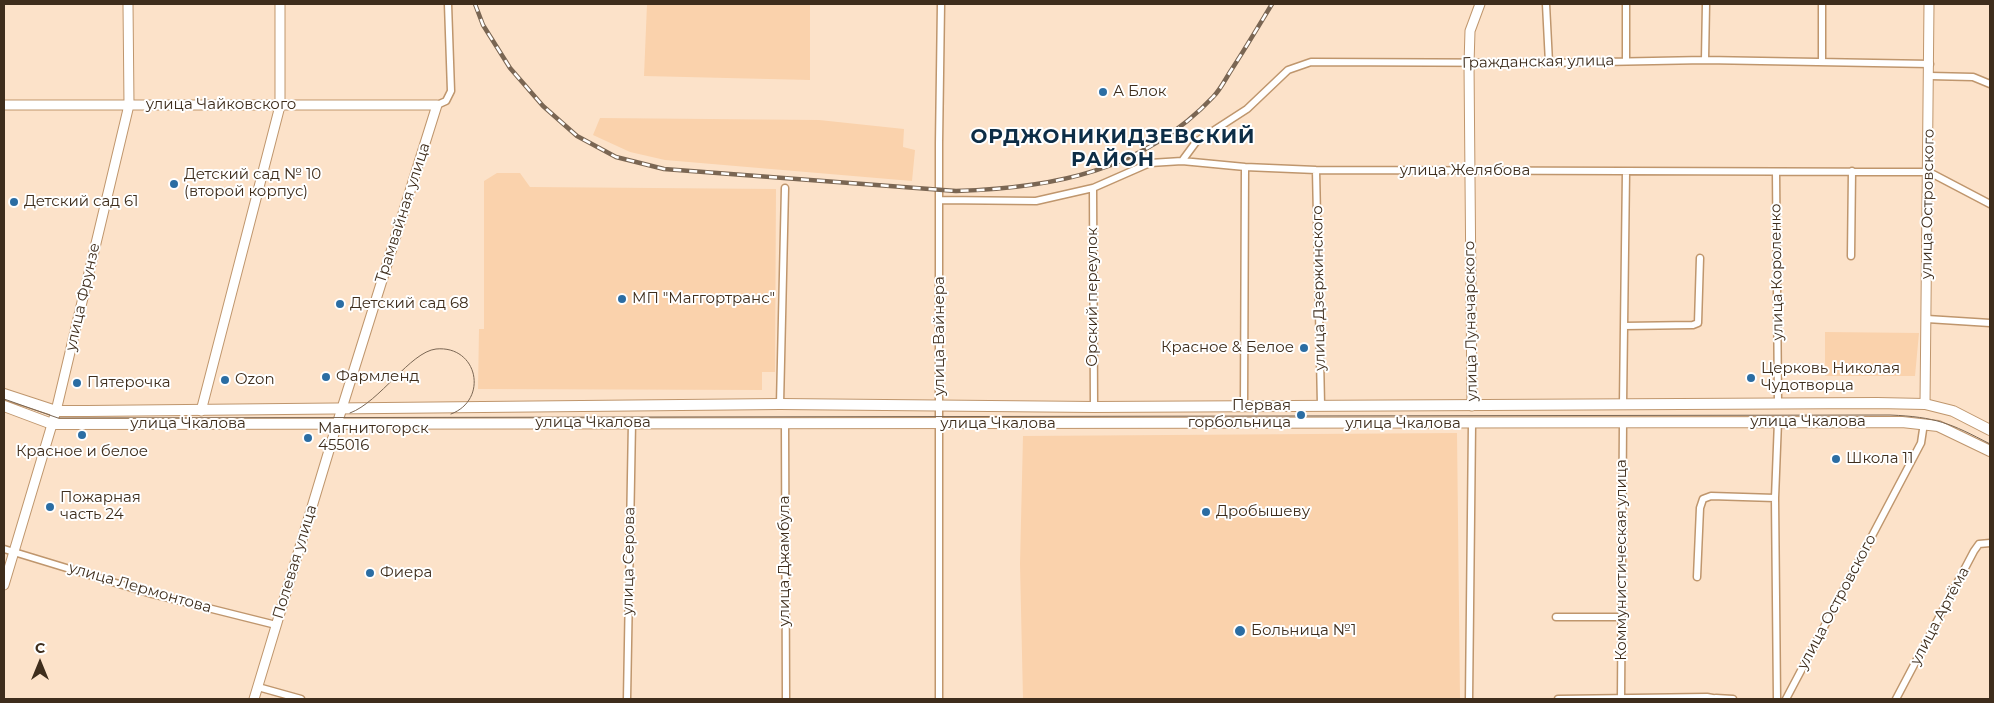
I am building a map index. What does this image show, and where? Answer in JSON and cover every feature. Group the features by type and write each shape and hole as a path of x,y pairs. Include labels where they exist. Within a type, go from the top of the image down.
{"main road":[{"name":"улица Чкалова","path":"4,394 56,411 780,404 1094,407 1778,403 1925,404 1953,411 1990,430"},
{"path":"1924,423 1925,404"},
{"name":"улица Чкалова","path":"4,406 52,424 632,422 785,424 1472,424 1778,421 1924,423 1955,432 1990,451"},
{"name":"улица Луначарского","path":"1472,406 1472,424"}],"street":[{"name":"улица Фрунзе","path":"4,585 56,411 129,105 128,4"},
{"path":"201,411 280,106 280,4"},
{"name":"Трамвайная улица","path":"336,424 438,105 446,101 451,91 448,4"},
{"name":"улица Вайнера","path":"939,699 941,4"},
{"name":"улица Луначарского","path":"1472,406 1469,64 1470,31 1480,4"},
{"path":"1546,4 1549,63"},
{"path":"1626,4 1626,60"},
{"path":"1705,60 1706,4"},
{"path":"1822,4 1822,61"},
{"name":"улица Островского","path":"1925,404 1930,76 1929,4"},
{"name":"Гражданская улица","path":"1182,161 1196,142 1246,109 1288,70 1299,64 1311,62 1469,64 1705,60 1930,64"},
{"path":"1930,76 1973,78 1990,84"},
{"name":"улица Чайковского","path":"4,105 438,105"},
{"name":"улица Желябова","path":"939,200 1036,201 1093,188 1150,162 1182,161 1244,168 1316,170 1929,172 1990,204"},
{"path":"1244,168 1244,406"},
{"name":"улица Дзержинского","path":"1316,170 1321,405"},
{"path":"1851,256 1852,171"},
{"path":"1623,404 1626,172"},
{"name":"улица Короленко","path":"1776,172 1778,403"},
{"path":"780,404 785,188"},
{"name":"Орский переулок","path":"1093,188 1094,407"},
{"path":"1624,326 1693,325 1698,323 1700,258"},
{"path":"1927,319 1990,323"},
{"path":"1777,699 1776,498 1778,421"},
{"name":"улица Серова","path":"628,699 632,422"},
{"name":"Коммунистическая улица","path":"1621,697 1623,423"},
{"name":"улица Островского","path":"1786,699 1921,443 1924,423"},
{"name":"Полевая улица","path":"254,699 336,424"},
{"name":"улица Джамбула","path":"785,424 786,699"},
{"name":"улица Луначарского","path":"1469,699 1472,424"},
{"path":"1697,577 1700,508 1703,499 1711,496 1776,498"},
{"name":"улица Артёма","path":"1896,699 1974,551 1979,544 1990,543"},
{"name":"улица Лермонтова","path":"4,549 152,594 276,625"},
{"path":"1556,617 1621,617"},
{"path":"258,686 301,699"},
{"path":"1558,699 1621,697 1733,699"}],"shaded area":[{"path":"647,4 810,4 810,80 644,76"},
{"path":"600,118 819,120 904,129 903,147 915,150 912,181 665,160 630,152 593,135"},
{"path":"497,173 520,173 530,187 776,189 775,372 762,372 762,390 478,389 479,329 484,329 484,181"},
{"path":"1825,332 1919,333 1915,376 1825,376"},
{"name":"Больница №1","path":"1457,433 1460,699 1023,699 1020,564 1023,436"}],"tram line":[{"path":"350,413 372,399 416,359 426,352 436,349 450,350 461,356 469,364 473,375 474,386 471,397 463,407 451,414"},
{"path":"4,399 58,418 1890,415 1919,417 1942,422 1990,444"}],"railway":[{"path":"475,4 483,25 510,68 543,106 577,136 616,157 664,169 956,191 1028,185 1095,171 1127,158 1157,142 1186,122 1216,94 1272,4"}],"place":[{"name":"А Блок","path":"1103,92"},
{"name":"Детский сад № 10 (второй корпус)","path":"174,184"},
{"name":"Детский сад 61","path":"14,202"},
{"name":"МП \"Маггортранс\"","path":"622,299"},
{"name":"Детский сад 68","path":"340,304"},
{"name":"Красное & Белое","path":"1304,348"},
{"name":"Фармленд","path":"326,377"},
{"name":"Церковь Николая Чудотворца","path":"1751,378"},
{"name":"Ozon","path":"225,380"},
{"name":"Пятерочка","path":"77,383"},
{"name":"Первая горбольница","path":"1301,415"},
{"name":"Красное и белое","path":"82,435"},
{"name":"Магнитогорск 455016","path":"308,438"},
{"name":"Школа 11","path":"1836,459"},
{"name":"Пожарная часть 24","path":"50,507"},
{"name":"Дробышеву","path":"1206,512"},
{"name":"Фиера","path":"370,573"},
{"name":"Больница №1","path":"1240,631"}],"district":[{"name":"ОРДЖОНИКИДЗЕВСКИЙ РАЙОН","path":"1113,148"}]}
